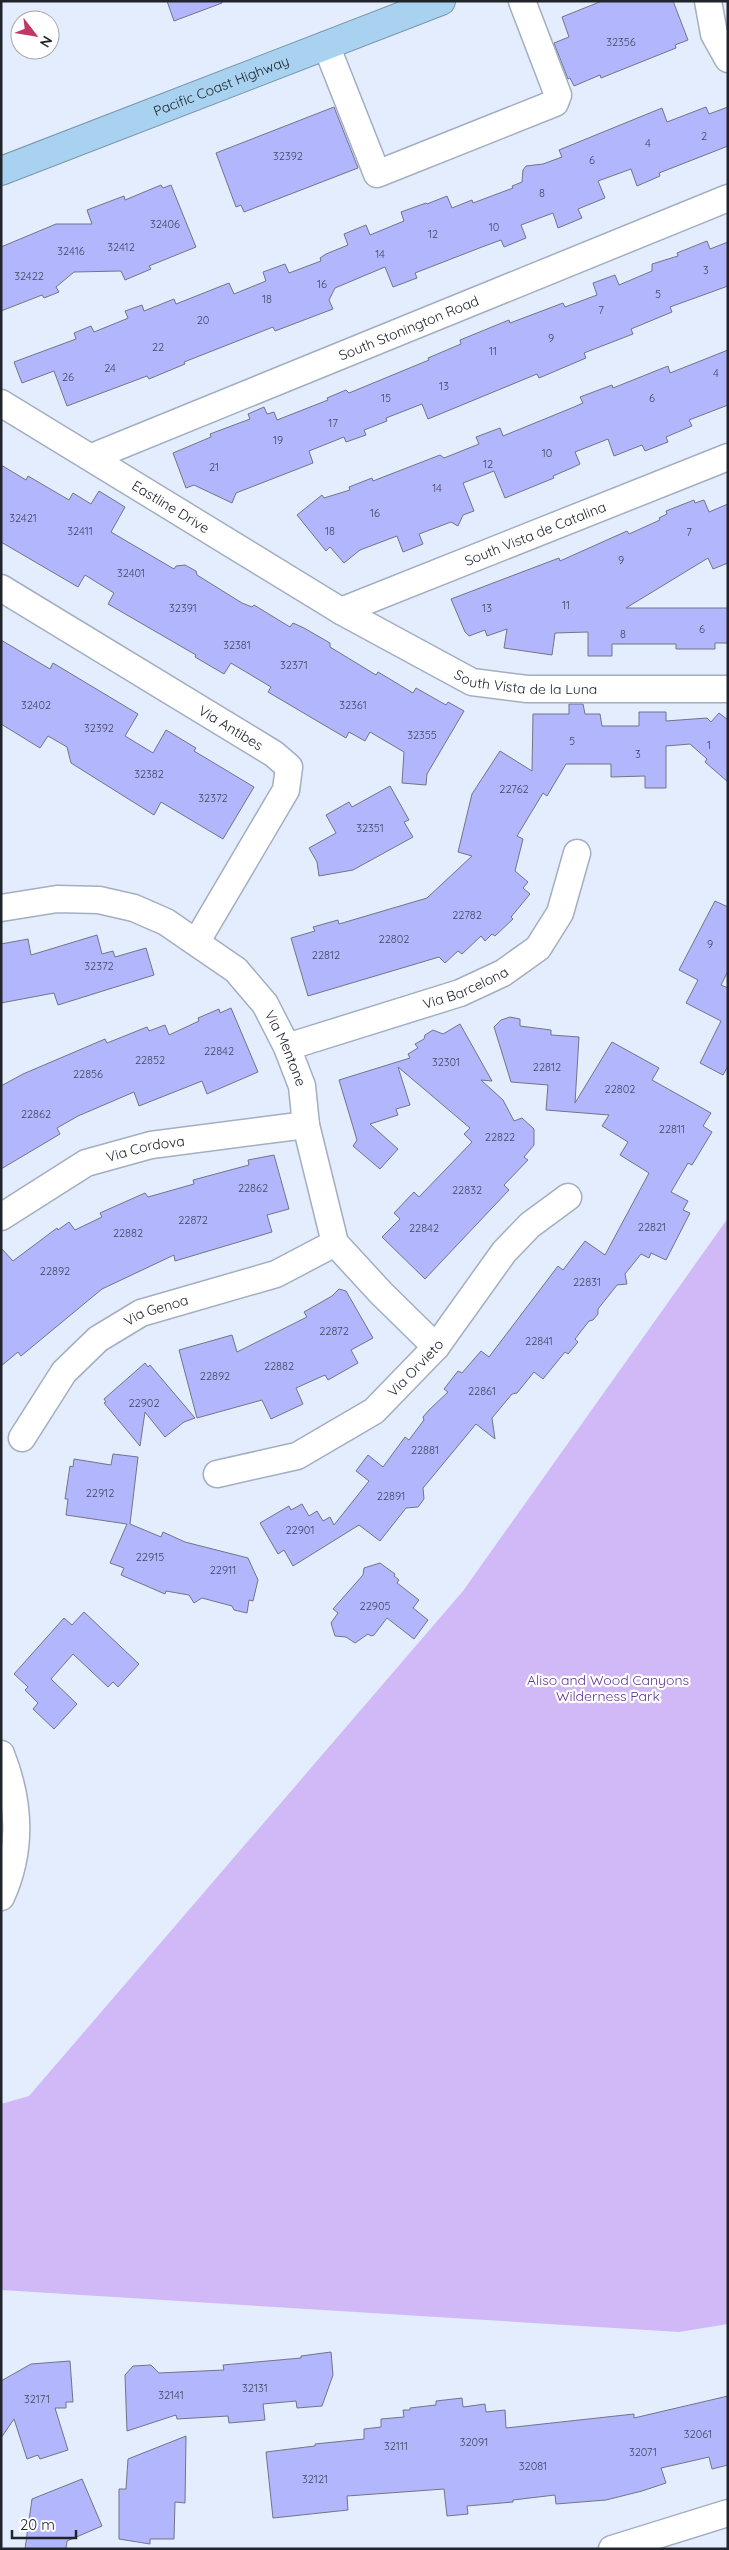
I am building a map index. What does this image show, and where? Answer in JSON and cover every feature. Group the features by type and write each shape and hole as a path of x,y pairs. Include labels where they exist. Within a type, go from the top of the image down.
{"highway":[{"name":"Pacific Coast Highway","path":"1,171 440,1"}],"street":[{"path":"326,45 360,125 378,174 555,103 558,95 522,1"},
{"path":"708,1 714,34 728,59"},
{"name":"South Stonington Road","path":"92,457 728,198"},
{"name":"Eastline Drive","path":"1,403 341,611"},
{"name":"South Vista de Catalina","path":"341,611 728,457"},
{"name":"Via Antibes","path":"1,588 274,754 290,767 286,790 197,941"},
{"name":"South Vista de la Luna","path":"341,611 472,682 527,688 728,689"},
{"name":"Via Barcelona","path":"286,1047 460,993 503,973 538,948 560,913 577,853"},
{"name":"Via Mentone","path":"1,908 57,899 99,900 134,908 166,922 197,941 236,970 265,1004 302,1086 306,1126 335,1243 381,1293 436,1347"},
{"name":"Via Cordova","path":"1,1217 86,1163 151,1145 306,1126"},
{"name":"Via Orvieto","path":"217,1474 297,1456 374,1411 436,1347 504,1252 530,1225 568,1197"},
{"name":"Via Genoa","path":"22,1438 64,1372 98,1339 141,1313 276,1274 335,1243"},
{"path":"1,1754 9,1777 18,1822 13,1870 1,1898"},
{"path":"612,2549 728,2513"}],"green space":[{"name":"Aliso and Wood Canyons Wilderness Park","path":"728,1218 728,2324 679,2332 1,2290 1,2104 29,2096 463,1591"}],"building":[{"path":"167,1 221,1 222,3 174,21"},
{"path":"602,1 673,1 688,40 675,45 676,48 601,78 600,75 574,86 570,78 568,79 554,43 569,37 562,17"},
{"path":"334,107 358,168 244,212 241,205 236,207 216,153"},
{"path":"706,107 709,114 728,107 728,146 659,173 660,176 637,186 631,169 598,181 605,198 578,209 582,218 558,228 553,213 521,225 526,238 504,247 501,240 482,247 415,273 417,278 393,287 385,267 335,288 329,300 333,309 275,331 273,327 184,362 185,364 149,379 147,376 67,406 54,371 22,383 14,362 76,339 74,333 91,326 94,332 126,319 128,318 125,311 142,305 144,311 174,299 176,304 229,283 234,294 266,281 263,272 285,264 289,273 321,261 320,258 326,254 348,245 344,234 366,225 370,235 404,221 401,212 447,196 452,208 472,200 473,203 513,188 512,186 522,182 523,170 526,166 543,164 562,157 559,150 662,108 667,122"},
{"path":"161,185 163,188 171,185 196,247 149,266 151,269 125,280 121,271 74,272 56,287 59,292 44,298 42,295 1,311 1,247 56,224 92,224 87,210 124,196 125,200"},
{"path":"707,241 710,249 728,242 728,286 670,307 672,312 631,329 633,334 584,353 586,358 539,378 537,374 428,419 422,404 386,418 387,421 364,430 366,435 346,442 344,437 309,451 313,463 236,493 232,503 194,485 186,488 173,453 211,437 210,434 250,419 248,414 264,407 267,414 274,412 277,420 328,400 327,398 346,390 349,393 429,360 428,358 461,344 460,340 509,320 510,323 563,303 565,307 597,295 593,283 615,275 619,285 652,271 652,264 678,256 677,253"},
{"path":"728,350 728,405 689,420 692,426 666,437 668,442 645,451 642,445 614,456 608,439 575,452 580,464 553,476 554,478 505,498 494,471 463,483 474,511 463,515 458,526 451,522 419,534 423,544 403,552 397,536 360,550 344,563 330,547 326,551 297,515 322,495 324,498 350,490 349,487 372,478 373,481 440,455 444,458 479,444 476,437 500,428 503,436 583,403 580,397 612,385 613,388 668,366 670,373"},
{"path":"1,465 26,480 28,476 69,500 73,493 91,504 99,491 125,507 111,532 174,569 176,566 185,565 196,571 197,575 242,603 252,607 254,605 290,627 293,623 304,628 330,643 330,647 376,675 378,672 413,693 416,688 446,705 448,702 464,711 427,774 426,785 402,783 404,752 370,732 365,741 349,732 346,738 268,692 271,687 231,663 224,674 195,657 196,655 108,604 114,593 85,575 78,587 1,542"},
{"path":"694,500 695,503 704,500 709,512 728,504 728,563 713,569 708,558 626,608 728,608 728,643 715,643 715,649 676,649 676,644 612,644 612,656 588,656 588,632 555,633 552,655 504,648 507,629 487,636 485,630 469,636 465,632 451,599 559,558 560,561 627,531 629,534 660,520 659,518 667,514 666,511"},
{"path":"1,640 50,669 53,663 138,714 125,736 153,753 166,730 196,748 194,751 254,787 223,839 161,802 154,815 71,763 67,747 48,736 40,748 1,724"},
{"path":"569,704 583,704 585,714 600,714 602,726 639,726 639,712 666,712 666,721 707,718 711,722 719,713 728,720 728,782 705,762 707,759 690,744 666,746 666,788 645,788 645,776 611,777 611,764 566,764 547,796 543,793 517,836 523,839 515,871 528,882 523,888 530,894 511,917 513,919 495,936 492,934 485,941 481,936 462,954 458,951 445,963 439,957 308,996 291,938 315,931 313,927 338,920 339,924 427,898 472,856 458,852 472,794 500,751 532,771 533,714 569,714"},
{"path":"390,786 409,820 404,822 413,837 353,870 319,876 317,862 309,848 336,833 326,815 349,802 352,807"},
{"path":"715,901 728,907 728,971 721,985 728,988 728,1066 723,1075 700,1063 721,1021 686,1003 698,980 679,970"},
{"path":"97,935 102,954 113,951 115,957 146,948 154,975 58,1005 54,993 1,1003 1,944 28,939 31,955"},
{"path":"231,1008 258,1072 207,1094 202,1081 139,1106 134,1092 78,1116 57,1128 60,1134 1,1169 1,1086 23,1074 105,1039 107,1043 147,1027 149,1031 165,1025 169,1035 199,1021 198,1018 219,1009 220,1013"},
{"path":"510,1017 520,1019 520,1026 551,1030 551,1035 579,1037 575,1103 612,1042 659,1068 652,1080 711,1113 703,1126 712,1132 692,1165 688,1163 671,1192 688,1201 683,1210 690,1213 666,1260 651,1253 649,1258 641,1254 625,1274 627,1284 617,1285 598,1309 598,1314 593,1320 589,1321 575,1339 578,1342 568,1354 565,1352 543,1379 534,1372 517,1393 512,1394 492,1418 495,1439 476,1424 423,1488 424,1499 418,1507 406,1508 380,1541 359,1525 293,1566 284,1550 278,1554 260,1523 289,1506 291,1510 302,1504 309,1516 317,1511 323,1521 330,1517 334,1525 369,1481 356,1471 368,1455 383,1467 405,1437 409,1440 424,1420 423,1417 448,1392 444,1389 458,1371 462,1373 481,1351 489,1357 558,1266 563,1270 585,1241 605,1255 649,1173 620,1155 628,1142 602,1126 609,1115 546,1110 548,1085 511,1082 494,1027 501,1020"},
{"path":"460,1024 492,1081 481,1080 503,1100 514,1121 522,1118 534,1129 534,1145 524,1157 528,1160 504,1185 509,1190 425,1279 382,1237 400,1219 394,1213 414,1192 419,1197 472,1142 464,1134 470,1128 398,1067 410,1105 396,1109 398,1115 370,1124 398,1149 380,1169 353,1146 357,1140 339,1080 410,1058 408,1054 418,1048 415,1044 424,1039 425,1035 433,1030 443,1034"},
{"path":"274,1155 289,1209 267,1215 272,1232 175,1261 174,1255 102,1289 21,1356 18,1352 1,1366 1,1248 13,1261 57,1228 58,1230 69,1222 75,1230 102,1217 100,1213 145,1193 148,1197 194,1184 193,1180 249,1165 248,1160"},
{"path":"339,1289 346,1291 373,1338 351,1350 358,1363 328,1380 325,1375 296,1388 303,1404 271,1419 262,1400 197,1418 179,1350 232,1335 237,1352 307,1317 304,1312 332,1296"},
{"path":"145,1363 148,1367 150,1365 195,1418 184,1422 165,1437 145,1412 140,1446 104,1403 106,1402 104,1399"},
{"path":"113,1454 138,1457 130,1524 161,1537 163,1532 185,1542 248,1558 258,1580 253,1601 249,1600 247,1613 234,1610 232,1606 202,1598 194,1603 189,1595 166,1591 165,1594 121,1575 124,1568 110,1563 127,1524 66,1515 68,1499 65,1499 70,1466 73,1467 74,1459 111,1465"},
{"path":"380,1563 395,1574 394,1576 399,1580 397,1583 419,1600 413,1608 428,1620 414,1639 387,1618 374,1635 368,1634 355,1643 346,1637 335,1636 331,1623 338,1613 333,1609 363,1575 364,1568"},
{"path":"84,1612 139,1664 118,1687 113,1682 108,1687 73,1654 51,1679 77,1704 54,1729 33,1709 38,1703 25,1690 28,1687 14,1674 64,1618 72,1625"},
{"path":"331,2352 333,2375 322,2406 297,2408 296,2401 263,2404 265,2420 229,2423 228,2416 177,2419 176,2415 127,2431 125,2375 133,2366 151,2365 159,2373 224,2370 223,2365 301,2358 301,2356"},
{"path":"70,2361 73,2402 66,2402 66,2408 55,2408 68,2450 40,2459 38,2455 27,2459 14,2419 1,2438 1,2381 31,2364"},
{"path":"728,2396 728,2465 712,2469 709,2457 661,2468 666,2483 642,2491 606,2500 556,2504 555,2495 513,2500 513,2502 467,2506 468,2514 447,2516 444,2489 347,2496 348,2510 273,2518 266,2452 364,2439 364,2429 381,2427 381,2419 404,2417 403,2410 436,2405 436,2401 462,2398 463,2407 485,2404 486,2412 505,2410 506,2428 634,2414 634,2418"},
{"path":"186,2436 185,2503 175,2502 174,2539 150,2539 150,2544 119,2539 119,2489 126,2489 128,2459"},
{"path":"82,2479 102,2526 67,2541 66,2549 25,2549 32,2499"}]}
